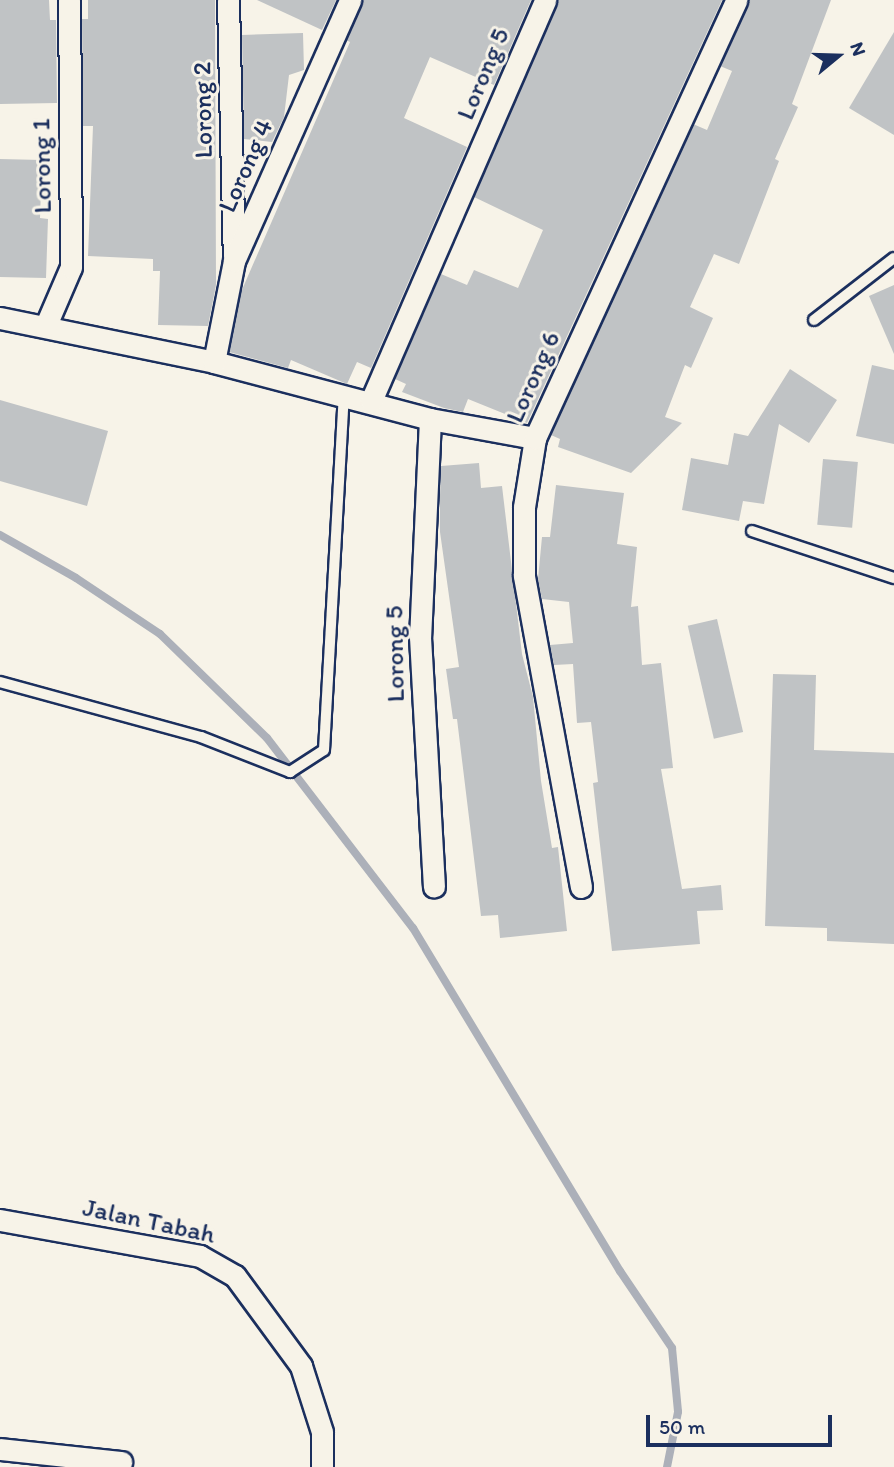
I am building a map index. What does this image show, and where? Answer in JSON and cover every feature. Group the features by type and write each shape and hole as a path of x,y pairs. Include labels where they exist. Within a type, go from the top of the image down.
{"street":[{"name":"Lorong 1","path":"46,325 71,267 69,0"},
{"name":"Lorong 2","path":"228,0 234,261"},
{"name":"Lorong 4","path":"214,362 234,261 349,0"},
{"name":"Lorong 5","path":"371,401 545,0"},
{"name":"Lorong 6","path":"581,887 524,575 524,507 535,439 736,0"},
{"path":"0,318 46,325 214,362 344,397 371,401 430,419 535,439"},
{"name":"Lorong 5","path":"430,419 420,637 434,887"},
{"name":"Jalan Tabah","path":"0,1220 200,1256 235,1276 301,1366 322,1432 322,1467"},
{"path":"0,1449 121,1462"}],"lane":[{"path":"814,320 894,258"},
{"path":"0,682 201,737 290,772 324,750 344,397"},
{"path":"752,531 894,578"}],"building":[{"path":"0,0 49,0 50,20 56,20 57,103 0,104"},
{"path":"88,0 215,0 216,285 208,326 158,325 160,271 153,271 153,259 88,256 93,126 83,126 82,19 88,19"},
{"path":"257,0 336,0 322,30"},
{"path":"363,0 531,0 494,85 430,57 404,118 467,147 371,368 357,362 347,384 291,360 288,368 229,352 241,292 350,42 346,40"},
{"path":"558,0 722,0 527,423 468,399 463,412 444,408 402,392 406,384 395,379 441,274 467,285 474,270 518,288 543,230 474,197"},
{"path":"749,0 831,0 792,104 798,107 775,159 779,161 739,264 714,254 690,307 713,318 691,368 685,365 665,417 682,423 631,473 558,447 560,439 551,435 693,124 707,130 732,71 720,66"},
{"path":"894,32 894,135 849,108"},
{"path":"303,33 304,70 289,75 284,117 272,142 244,139 242,35"},
{"path":"0,159 42,160 40,218 48,219 46,278 0,277"},
{"path":"894,285 894,354 869,296"},
{"path":"872,365 894,370 894,444 856,436"},
{"path":"790,369 837,400 809,443 779,424 764,504 743,501 739,521 682,510 691,458 728,465 734,433 748,436"},
{"path":"0,400 108,431 87,506 0,481"},
{"path":"823,459 858,462 852,528 817,525"},
{"path":"479,463 481,488 502,486 522,654 533,697 541,781 552,848 558,847 567,931 500,938 498,915 481,916 457,719 453,719 446,669 459,667 440,532 441,466"},
{"path":"556,485 624,493 617,544 637,547 631,607 638,606 642,665 661,663 673,768 661,769 682,889 721,885 723,910 697,911 700,944 612,951 593,783 598,782 591,722 577,723 573,664 554,665 550,645 573,643 569,602 542,599 538,579 542,537 550,537"},
{"path":"717,619 743,732 714,739 688,626"},
{"path":"773,674 816,675 814,750 894,753 894,944 827,941 827,928 765,926"}],"waterway":[{"path":"0,535 76,578 160,634 267,738 413,928 620,1271 672,1348 678,1412 667,1467"}]}
